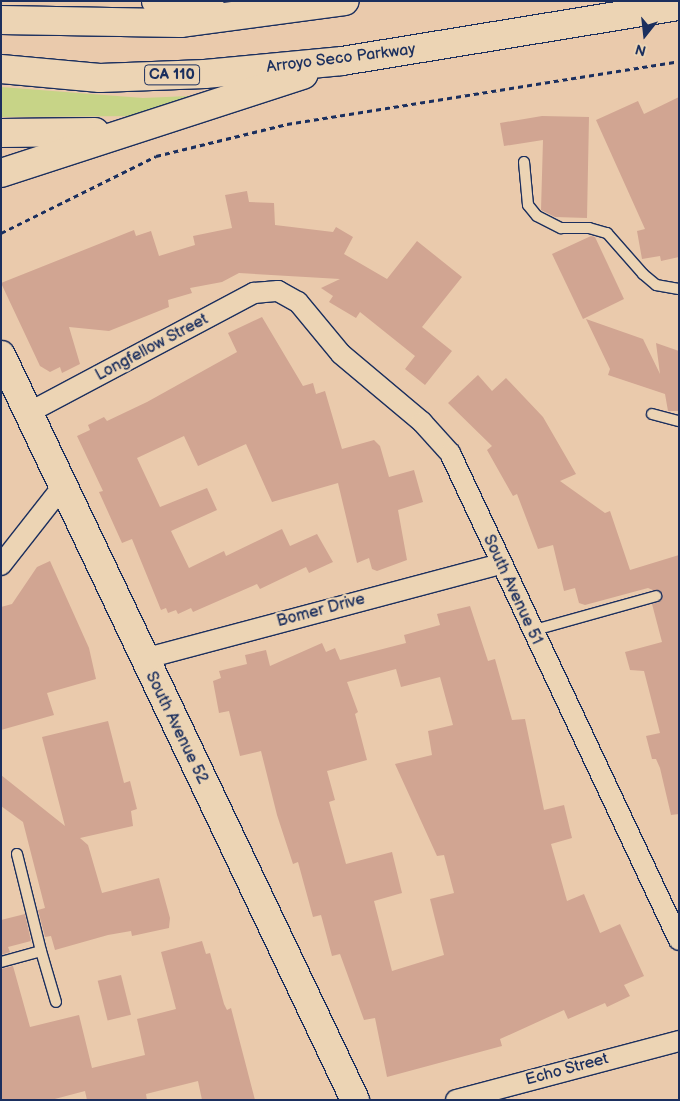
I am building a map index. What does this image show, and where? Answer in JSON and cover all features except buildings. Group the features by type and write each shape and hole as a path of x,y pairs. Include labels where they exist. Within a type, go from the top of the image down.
{"main road":[{"path":"156,1 260,13"},
{"path":"1,20 170,24 346,1"},
{"name":"Arroyo Seco Parkway","path":"1,69 100,78 205,74 342,61 679,6"},
{"path":"1,173 124,131 342,61"},
{"path":"1,133 124,131"},
{"name":"South Avenue 52","path":"1,354 143,659 355,1100"}],"street":[{"name":"Longfellow Street","path":"28,413 254,293 278,291"},
{"name":"South Avenue 51","path":"278,291 298,302 341,354 422,422 450,453 531,631 679,940"},
{"path":"1,565 63,486"},
{"name":"Bomer Drive","path":"143,659 500,564"},
{"name":"Echo Street","path":"456,1100 679,1041"}],"lane":[{"path":"524,162 528,205 537,216 561,228 589,228 607,233 650,280 679,289"},
{"path":"652,414 679,421"},
{"path":"531,631 656,596"},
{"path":"17,854 41,951 56,1002"},
{"path":"1,962 41,951"}],"path":[{"path":"1,233 156,156 287,124 679,61"}],"green space":[{"path":"1,87 143,98 212,95 142,116 1,117"}]}
